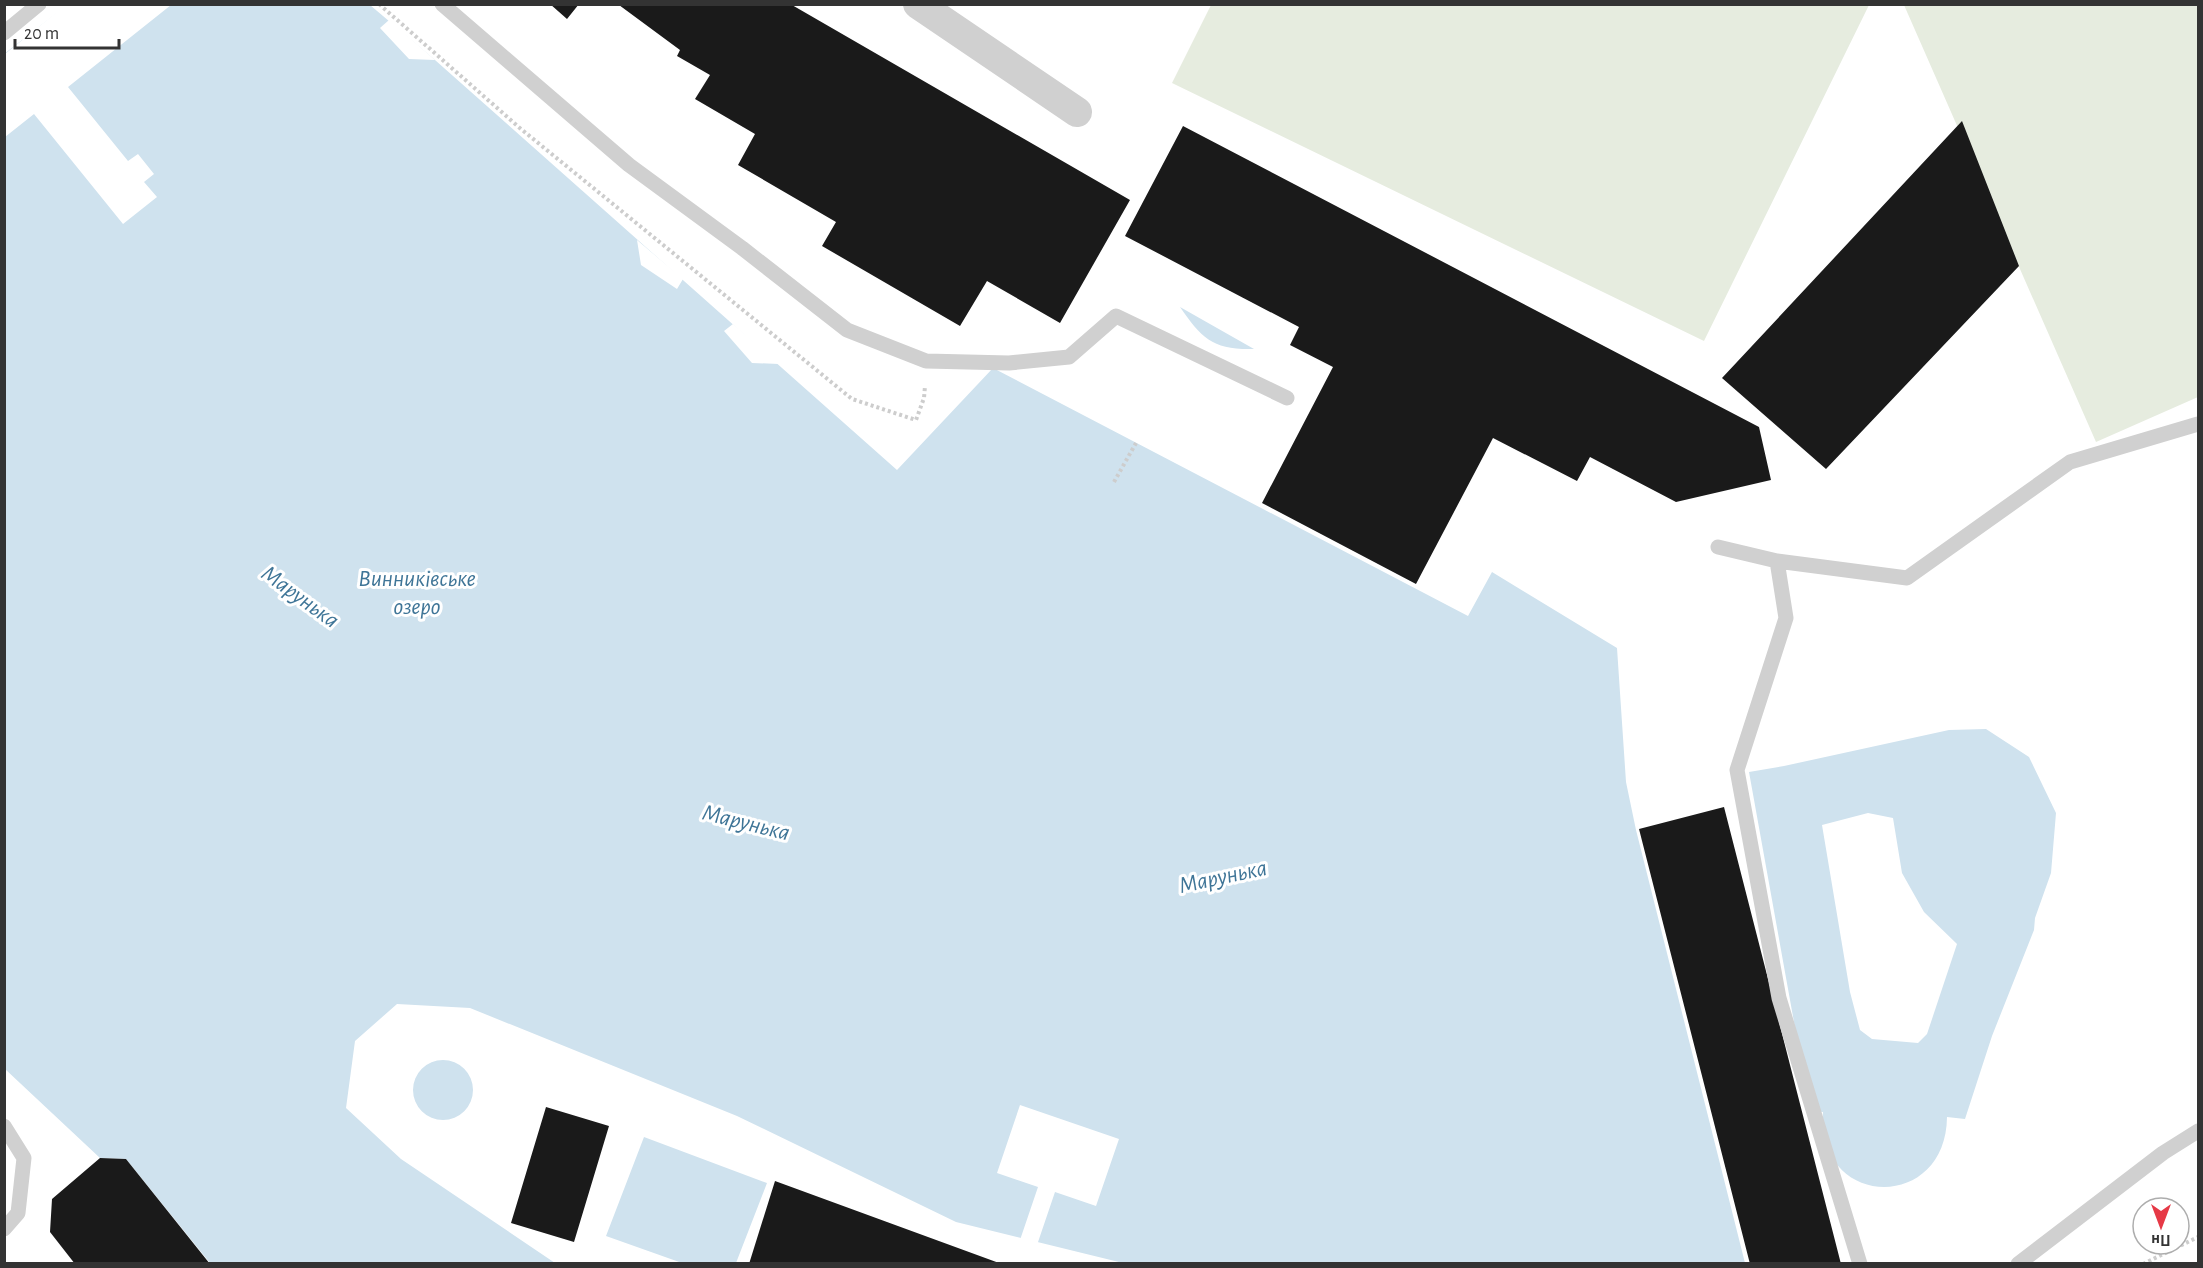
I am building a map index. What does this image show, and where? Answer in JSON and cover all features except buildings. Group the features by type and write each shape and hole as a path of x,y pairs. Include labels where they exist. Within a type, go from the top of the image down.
{"street":[{"path":"918,4 1077,112"}],"lane":[{"path":"4,33 39,4"},
{"path":"442,4 629,165 742,248 847,330 926,361 1009,363 1069,357 1116,316 1287,398"},
{"path":"1718,547 1777,561 1907,578 2070,462 2199,424"},
{"path":"1777,561 1786,618 1737,770 1779,998 1860,1263"},
{"path":"4,1126 24,1158 18,1213 4,1229"},
{"path":"2018,1263 2163,1153 2199,1131"}],"path":[{"path":"379,4 521,129 852,399 916,420 924,398 926,361"},
{"path":"1114,482 1136,443"},
{"path":"2143,1263 2199,1237"}],"shaded area":[{"path":"1211,4 1869,5 1704,341 1172,83"},
{"path":"1904,5 2198,5 2198,397 2096,442"}],"water":[{"name":"Винниківське озеро","path":"67,5 370,5 897,470 993,368 1468,616 1492,572 1617,648 1626,782 1636,830 1745,1263 1123,1263 956,1222 737,1116 470,1008 397,1004 355,1041 346,1108 401,1159 555,1263 210,1263 126,1159 100,1158 5,1069 4,54"},
{"path":"1180,307 1254,349 1218,345 1202,335"},
{"path":"1986,729 2029,757 2056,813 2051,873 2035,918 2034,930 1992,1036 1965,1119 1947,1117 1941,1148 1926,1170 1905,1183 1882,1187 1859,1182 1839,1167 1826,1144 1823,1112 1810,1111 1749,772 1949,730","holes":["1868,813 1893,818 1902,873 1924,912 1957,944 1927,1034 1918,1043 1872,1039 1860,1030 1850,992 1822,825"]},
{"path":"443,1060 460,1065 468,1073 473,1090 468,1107 460,1115 443,1120 426,1115 418,1107 413,1090 418,1073 426,1065"},
{"path":"644,1137 767,1183 736,1263 682,1263 606,1236"}],"pier":[{"path":"67,4 171,5 68,87 128,161 138,154 154,174 144,182 157,197 123,224 34,114 5,137 5,54"},
{"path":"389,20 435,60 409,59 380,28"},
{"path":"637,240 683,279 677,289 641,265"},
{"path":"733,324 779,364 752,363 724,331"},
{"path":"1020,1105 1119,1139 1096,1206 1055,1192 1037,1245 1020,1240 1038,1187 997,1173"}],"water label":[{"name":"Марунька","path":"300,597"},
{"name":"Марунька","path":"746,823"},
{"name":"Марунька","path":"1223,877"}]}
